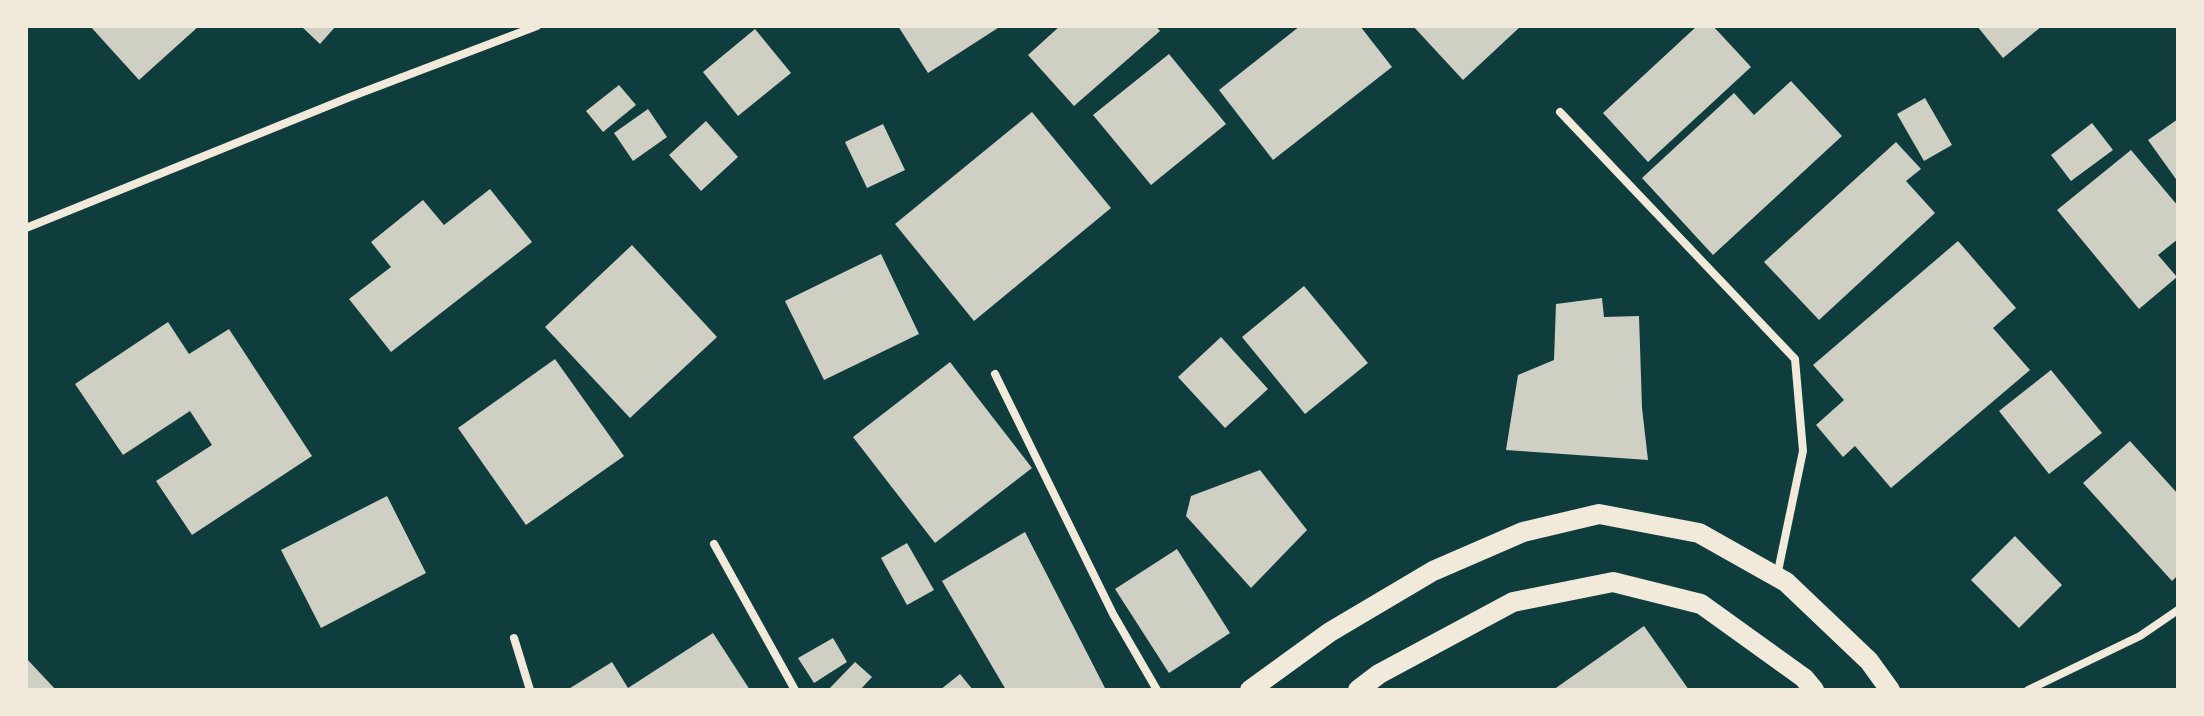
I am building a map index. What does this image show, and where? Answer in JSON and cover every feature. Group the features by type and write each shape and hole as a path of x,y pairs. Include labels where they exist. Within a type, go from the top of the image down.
{"main road":[{"path":"1250,690 1330,632 1433,571 1523,532 1599,514 1699,533 1786,582 1869,661 1890,690"},
{"path":"1358,690 1379,674 1513,602 1613,582 1701,604 1804,678 1814,690"}],"street":[{"path":"26,228 350,97 537,26"},
{"path":"1560,112 1795,359 1803,451 1777,577"},
{"path":"995,374 1113,614 1157,690"},
{"path":"714,544 795,690"},
{"path":"2028,690 2140,636 2178,610"},
{"path":"514,638 530,690"}],"building":[{"path":"90,26 199,26 139,80"},
{"path":"301,26 336,26 320,44"},
{"path":"898,26 1001,26 928,73"},
{"path":"1060,26 1156,26 1160,31 1074,106 1028,55"},
{"path":"1300,26 1360,26 1392,67 1273,160 1219,90"},
{"path":"1413,26 1521,26 1463,80"},
{"path":"1697,26 1713,26 1751,67 1648,162 1603,113"},
{"path":"1977,26 2042,26 2003,58"},
{"path":"755,29 791,73 738,116 703,72"},
{"path":"1169,54 1226,124 1151,185 1093,115"},
{"path":"1791,81 1842,136 1713,255 1642,178 1734,93 1754,115"},
{"path":"619,85 636,105 603,132 586,111"},
{"path":"1925,98 1952,145 1924,161 1897,114"},
{"path":"648,109 667,137 633,161 614,133"},
{"path":"1032,112 1111,208 974,321 895,224"},
{"path":"2178,119 2178,182 2148,140"},
{"path":"706,121 738,157 701,191 669,155"},
{"path":"2092,123 2113,150 2071,181 2051,155"},
{"path":"883,124 905,170 867,188 845,142"},
{"path":"1896,142 1921,169 1906,181 1935,213 1819,320 1764,262"},
{"path":"2131,150 2178,206 2178,239 2158,255 2177,277 2139,309 2057,210"},
{"path":"490,189 532,242 391,352 349,299 391,267 371,242 423,200 444,225"},
{"path":"1958,241 2016,308 1993,328 2030,370 1891,488 1855,446 1843,457 1816,425 1844,400 1813,365"},
{"path":"632,245 717,337 630,418 545,327"},
{"path":"881,254 919,334 824,380 785,301"},
{"path":"1304,286 1368,363 1305,414 1242,337"},
{"path":"1602,298 1604,317 1639,316 1642,408 1648,460 1506,450 1518,375 1554,360 1556,304"},
{"path":"168,322 189,354 229,329 312,456 192,535 156,481 212,445 190,411 123,455 75,384"},
{"path":"1221,337 1268,389 1225,428 1178,377"},
{"path":"555,359 624,456 526,525 458,428"},
{"path":"950,362 1032,468 935,543 853,437"},
{"path":"2051,370 2102,433 2049,474 1999,411"},
{"path":"2130,441 2178,494 2178,575 2172,581 2083,483"},
{"path":"1260,470 1307,530 1251,588 1186,516 1191,496"},
{"path":"387,496 426,573 321,628 281,550"},
{"path":"1025,532 1106,690 1006,690 942,581"},
{"path":"2015,536 2062,585 2019,628 1971,580"},
{"path":"907,543 934,590 907,605 881,558"},
{"path":"1177,549 1230,633 1169,673 1115,589"},
{"path":"1644,626 1689,690 1553,690"},
{"path":"713,633 750,690 567,690 612,662 628,688"},
{"path":"833,638 847,662 814,683 798,658"},
{"path":"26,658 56,690 26,690"},
{"path":"855,662 872,677 860,690 828,690"},
{"path":"960,674 973,690 940,690"}]}
